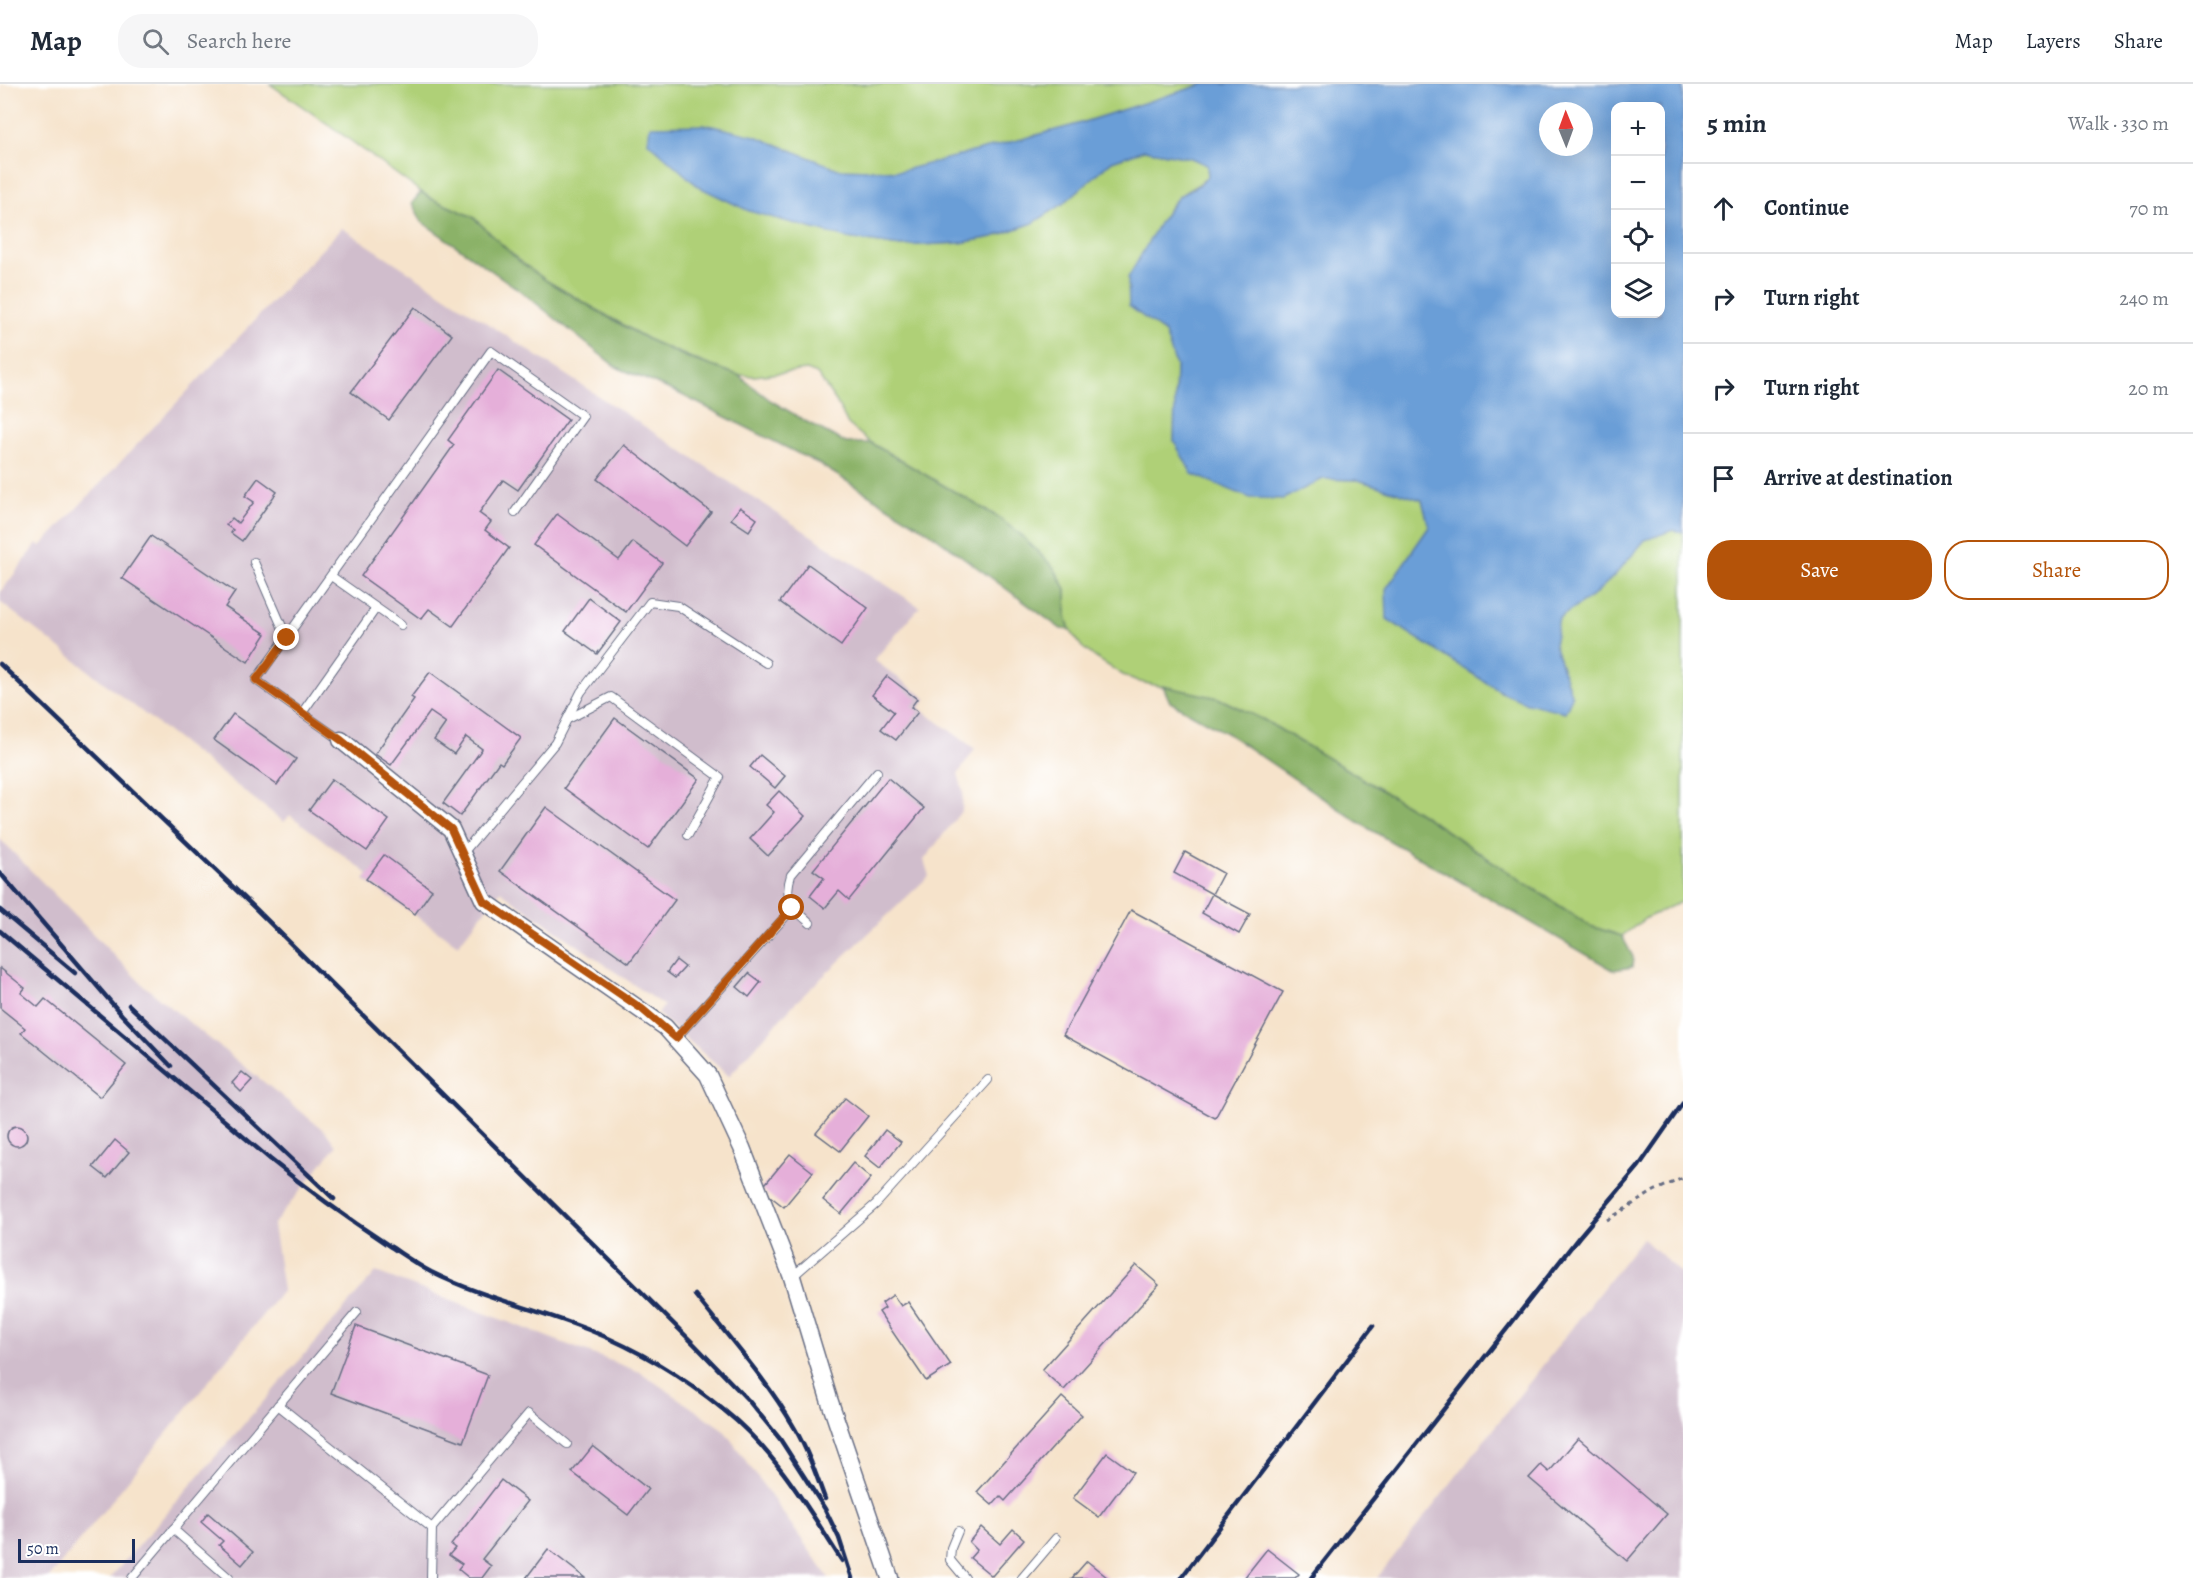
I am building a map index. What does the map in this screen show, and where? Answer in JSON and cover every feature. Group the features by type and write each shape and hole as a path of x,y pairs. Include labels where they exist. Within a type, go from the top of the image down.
{"street":[{"path":"341,740 451,829 484,901 642,1009 676,1038 708,1075 742,1148 792,1277 829,1399 890,1578"}],"lane":[{"path":"341,740 256,680 491,351 583,416 515,512"},
{"path":"254,562 287,638"},
{"path":"331,576 401,625"},
{"path":"463,853 555,743 570,718 581,692 650,602 678,606 766,663"},
{"path":"302,713 376,608"},
{"path":"570,718 612,697 720,777 688,835"},
{"path":"810,923 792,908 788,899 787,887 791,875 878,772"},
{"path":"676,1038 792,908"},
{"path":"792,1277 876,1204 988,1080"},
{"path":"132,1578 357,1312"},
{"path":"278,1405 432,1528"},
{"path":"431,1578 432,1528 530,1413 567,1444"},
{"path":"173,1529 230,1578"},
{"path":"958,1531 951,1548 950,1560 965,1578"},
{"path":"1022,1578 1056,1538"}],"path":[{"path":"1607,1220 1654,1191 1683,1178"}],"shaded area":[{"path":"342,228 920,607 874,660 927,699 919,708 975,749 958,774 963,791 962,810 924,860 929,876 794,1004 729,1076 658,1014 664,1006 500,891 458,945 364,880 368,874 290,815 284,822 0,602 0,593 37,544 41,546"},
{"path":"0,839 144,986 326,1132 336,1146 273,1225 283,1290 49,1578 0,1578"},
{"path":"1642,1238 1683,1275 1683,1578 1377,1578"},
{"path":"376,1272 640,1372 724,1430 829,1578 110,1578"}],"green space":[{"path":"270,84 1204,84 1071,126 901,171 838,169 755,136 749,211 847,238 900,246 960,243 993,237 1033,223 1063,204 1112,161 1144,150 1191,158 1207,165 1208,176 1178,197 1169,207 1149,248 1129,306 1165,333 1176,366 1174,441 1283,499 1323,479 1358,480 1422,500 1429,527 1386,589 1433,647 1501,692 1565,712 1572,697 1554,644 1559,618 1594,595 1645,540 1673,530 1683,532 1683,901 1646,918 1622,936 1590,926 1418,812 1264,720 1218,698 1140,682 1123,675 1082,647 1070,630 1066,616 1066,589 1054,568 996,516 871,443 848,424 836,401 817,374 807,370 754,376 738,375 651,341 547,281 518,260 473,217 421,192"},
{"path":"421,192 473,217 518,260 547,281 615,321 691,359 738,375 770,400 846,443 871,443 996,516 1020,534 1054,568 1066,589 1066,616 1070,630 1061,629 926,530 819,464 678,393 616,367 522,292 422,222 412,203"},
{"path":"1163,686 1218,698 1264,720 1418,812 1590,926 1622,936 1633,957 1632,967 1613,970 1366,827 1228,734 1170,702"}],"water":[{"path":"1204,84 1683,84 1683,532 1673,530 1645,540 1594,595 1559,618 1554,644 1572,697 1565,712 1527,703 1501,692 1387,619 1386,589 1429,527 1422,500 1358,480 1323,479 1283,499 1250,498 1192,474 1174,441 1176,366 1165,333 1129,306 1128,278 1161,220 1179,196 1201,184 1208,176 1207,165 1191,158 1144,150 1112,161 1063,204 1033,223 993,237 960,243 900,246 847,238 749,211 699,187 648,142 650,126 708,125 755,136 838,169 901,171 1071,126"}],"building":[{"path":"415,307 452,335 389,420 351,392"},
{"path":"498,370 568,420 518,490 503,480 479,513 491,522 485,530 509,548 453,626 429,609 421,619 361,576 454,445 448,440"},
{"path":"624,445 711,512 685,546 597,479"},
{"path":"258,478 277,492 242,541 231,533 233,530 226,525 232,518 238,523 254,502 245,496"},
{"path":"740,507 757,519 749,531 731,519"},
{"path":"557,514 619,560 633,542 662,563 626,612 534,545"},
{"path":"151,536 235,592 225,607 266,634 248,662 122,578"},
{"path":"808,564 868,608 841,646 780,602"},
{"path":"589,598 621,622 597,654 565,631"},
{"path":"430,672 521,738 502,764 499,762 460,816 443,803 482,749 466,737 454,754 434,740 446,723 430,712 391,765 375,754 414,699 411,697"},
{"path":"887,676 917,699 911,707 918,712 896,740 881,729 894,712 872,695"},
{"path":"233,714 296,759 277,785 214,740"},
{"path":"615,718 699,779 648,849 564,788"},
{"path":"760,755 785,776 775,788 750,767"},
{"path":"888,778 924,808 849,900 839,891 825,908 810,896 824,878 813,870"},
{"path":"332,779 389,820 367,851 309,810"},
{"path":"779,791 805,816 768,856 750,839 774,812 766,805"},
{"path":"546,807 675,900 629,963 500,871"},
{"path":"1185,852 1223,873 1212,894 1174,873"},
{"path":"384,855 432,890 415,914 366,879"},
{"path":"1212,894 1250,914 1239,934 1202,913"},
{"path":"1131,910 1283,992 1215,1118 1063,1035"},
{"path":"676,960 685,967 675,978 667,972"},
{"path":"0,968 25,988 21,993 38,1007 45,999 126,1065 100,1097 21,1033 25,1028 0,1008"},
{"path":"749,973 761,982 749,997 737,987"},
{"path":"242,1072 252,1080 241,1092 232,1083"},
{"path":"845,1098 868,1116 840,1151 816,1133"},
{"path":"17,1126 24,1129 27,1136 24,1143 17,1146 10,1143 7,1136 10,1129"},
{"path":"885,1130 901,1142 880,1168 865,1156"},
{"path":"115,1140 129,1152 107,1178 93,1167"},
{"path":"790,1154 813,1172 784,1207 761,1189"},
{"path":"853,1163 871,1178 841,1214 823,1200"},
{"path":"1136,1265 1159,1285 1064,1390 1042,1370"},
{"path":"893,1295 901,1306 908,1302 951,1365 926,1381 879,1312 885,1308 882,1303"},
{"path":"356,1326 488,1375 463,1442 331,1393"},
{"path":"1062,1397 1082,1415 1005,1501 1000,1496 992,1505 977,1492"},
{"path":"1578,1438 1667,1514 1627,1561 1529,1478 1541,1465 1549,1472"},
{"path":"593,1446 648,1489 628,1515 572,1472"},
{"path":"1107,1453 1133,1472 1099,1517 1073,1498"},
{"path":"501,1480 528,1501 482,1559 491,1566 482,1578 469,1578 458,1569 462,1564 449,1555 455,1548 451,1545"},
{"path":"208,1513 253,1552 242,1565 219,1545 223,1541 201,1522"},
{"path":"981,1527 1000,1544 1013,1529 1024,1539 992,1576 970,1558 977,1550 969,1542"},
{"path":"548,1549 585,1578 526,1578"},
{"path":"1267,1549 1299,1574 1295,1578 1244,1578"},
{"path":"1087,1561 1108,1578 1072,1578"}],"railway":[{"path":"0,664 255,908 748,1400 780,1439 825,1509 839,1538 852,1578"},
{"path":"0,873 122,1015 171,1066"},
{"path":"0,910 75,973"},
{"path":"0,931 270,1159 328,1204 388,1245 425,1269 450,1281 569,1323 625,1346 660,1365 710,1399 743,1427 775,1462 842,1561"},
{"path":"129,1005 334,1199"},
{"path":"1311,1578 1579,1237 1639,1166 1683,1103"},
{"path":"695,1295 772,1393 794,1427 815,1471 825,1499"},
{"path":"1181,1578 1373,1326"}],"route":[{"path":"287,638 256,680 341,740 451,829 484,901 642,1009 676,1038 792,908"}]}
